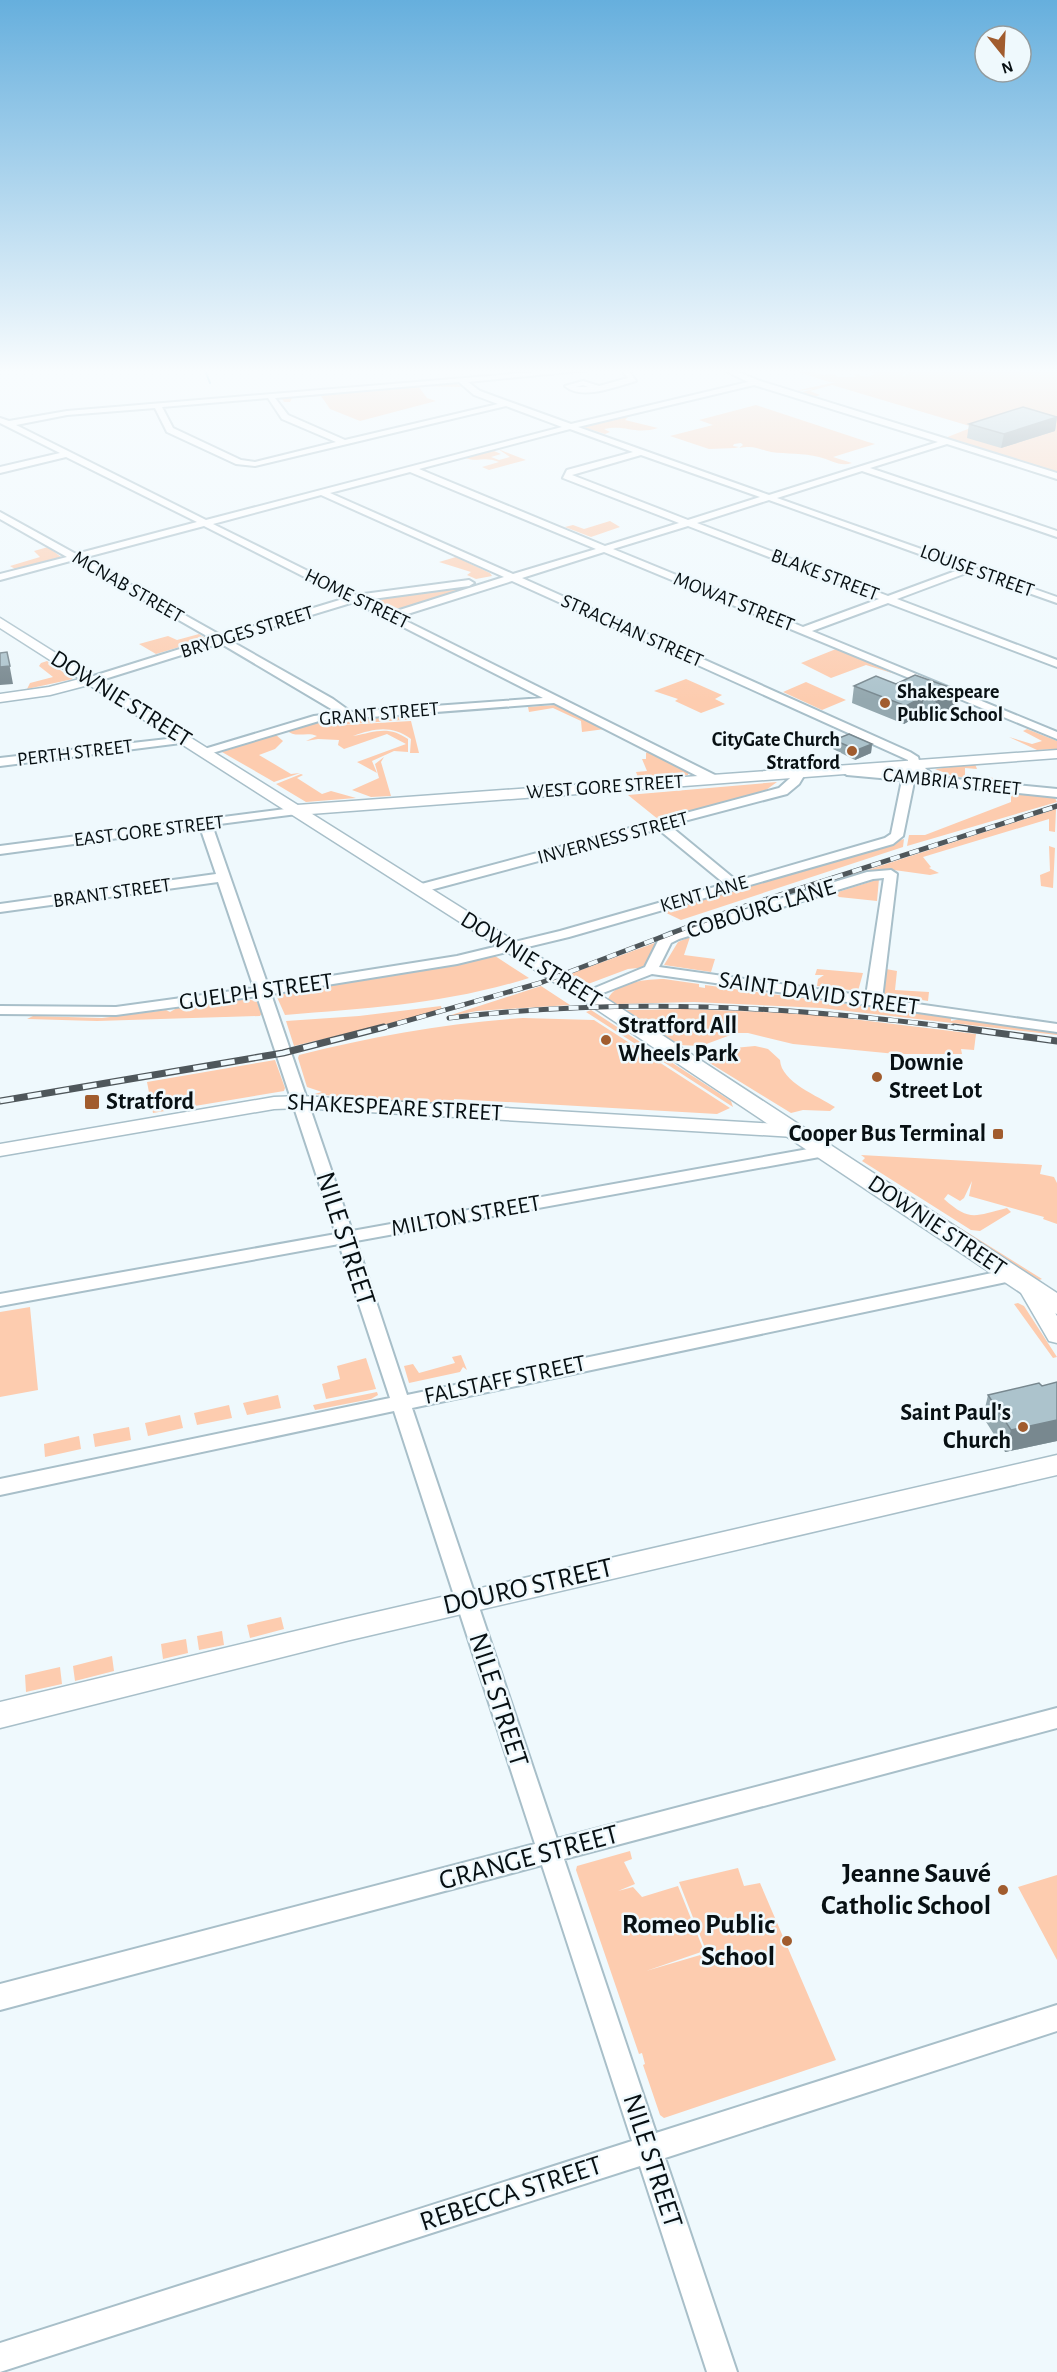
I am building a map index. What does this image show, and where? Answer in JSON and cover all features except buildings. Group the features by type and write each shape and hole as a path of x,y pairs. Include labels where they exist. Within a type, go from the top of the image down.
{"main road":[{"name":"DOWNIE STREET","path":"0,622 585,995 1057,1305"}],"street":[{"name":"HOME STREET","path":"116,479 713,779"},
{"path":"0,577 373,479"},
{"name":"MOWAT STREET","path":"434,479 1057,736"},
{"name":"BLAKE STREET","path":"574,479 1057,664"},
{"name":"LOUISE STREET","path":"716,479 1057,600"},
{"name":"BRYDGES STREET","path":"390,616 827,479"},
{"path":"893,479 1057,534"},
{"name":"STRACHAN STREET","path":"322,492 906,754 914,759 911,771"},
{"name":"MCNAB STREET","path":"0,515 337,706 348,715"},
{"path":"803,631 969,568"},
{"name":"BRYDGES STREET","path":"91,680 356,598 512,577"},
{"path":"0,698 50,691 91,680"},
{"name":"GRANT STREET","path":"205,752 307,720 558,699"},
{"name":"PERTH STREET","path":"0,762 185,740"},
{"name":"WEST GORE STREET","path":"297,810 713,779 847,771 911,771 1057,754"},
{"name":"CAMBRIA STREET","path":"911,771 933,780 1057,793"},
{"name":"KENT LANE","path":"510,947 889,841 897,836 911,771"},
{"name":"INVERNESS STREET","path":"419,889 783,791 799,774"},
{"name":"EAST GORE STREET","path":"0,850 297,810"},
{"name":"NILE STREET","path":"205,823 722,2372"},
{"path":"661,825 734,885"},
{"name":"COBOURG LANE","path":"651,970 665,940 674,936 872,875 891,874 873,994 876,1002"},
{"name":"BRANT STREET","path":"0,908 223,877"},
{"name":"GUELPH STREET","path":"0,1010 106,1012 262,992 440,964 510,947"},
{"name":"SAINT DAVID STREET","path":"585,995 651,970 1057,1028"},
{"name":"SHAKESPEARE STREET","path":"0,1150 274,1103 300,1102 707,1124 794,1131"},
{"name":"MILTON STREET","path":"0,1300 825,1151"},
{"path":"1019,1281 1057,1335"},
{"name":"FALSTAFF STREET","path":"0,1487 399,1402 1019,1281"},
{"name":"DOURO STREET","path":"0,1715 466,1602 1057,1465"},
{"name":"GRANGE STREET","path":"0,1997 1057,1718"},
{"name":"REBECCA STREET","path":"0,2358 1057,2018"}],"shaded area":[{"path":"610,521 620,527 591,537 565,527 573,525 584,529"},
{"path":"48,547 61,557 15,569 10,566 40,557 34,551"},
{"path":"456,557 492,576 476,579 467,575 471,572 439,562"},
{"path":"470,585 473,587 399,610 386,609 372,601"},
{"path":"199,634 206,639 156,654 139,644 168,636 177,640"},
{"path":"836,649 895,674 866,665 831,678 801,663"},
{"path":"47,661 73,679 27,689 30,683 53,677 39,666"},
{"path":"686,679 722,695 715,699 725,704 701,713 675,701 678,699 654,691"},
{"path":"806,682 846,700 822,710 783,692"},
{"path":"556,705 605,729 582,732 581,721 553,708 529,712 528,707"},
{"path":"414,715 415,719 327,726 411,721 419,753 410,753 411,739 390,730 369,731 353,736 388,731 408,739 408,752 394,751 372,761 377,773 357,762 406,744 387,734 344,749 338,745 339,740 306,741 317,736 297,735 286,730 309,723"},
{"path":"1027,729 1057,741 1057,749 1037,750 1009,737 1032,744 1042,741 1023,731"},
{"path":"275,734 283,741 275,749 259,755 291,774 300,773 274,782 222,752"},
{"path":"649,751 689,771 688,775 639,780 636,772 647,771 642,759 646,759 646,753"},
{"path":"384,757 381,762 391,796 371,797 352,790 379,778 375,764"},
{"path":"975,764 977,769 965,768 965,775 1003,779 1003,782 953,776 935,769"},
{"path":"303,775 297,778 322,794 331,791 356,798 306,802 276,784"},
{"path":"777,782 766,790 659,820 628,795"},
{"path":"1000,789 1055,798 1057,802 907,846 909,835 925,835 1011,802 1011,795 1001,794"},
{"path":"1056,809 1055,832 1049,831 1049,819 923,857 931,867 929,868 939,873 930,875 887,869 732,914"},
{"path":"904,839 903,847 681,920 662,911"},
{"path":"1049,846 1055,848 1053,888 1041,886 1040,875 1050,871"},
{"path":"879,879 877,901 839,897 835,893"},
{"path":"690,937 684,955 715,959 711,972 664,965 678,942"},
{"path":"660,941 652,952 648,967 628,969 588,984 570,974"},
{"path":"492,954 529,978 468,994 438,999 285,1015 276,995 461,963"},
{"path":"817,969 863,973 858,991 817,986 818,979 824,975 815,975"},
{"path":"886,969 897,971 895,990 929,992 928,1001 884,994"},
{"path":"664,979 699,984 699,987 705,988 705,985 951,1018 951,1021 960,1019 1057,1032 1057,1035 821,1008 694,1002 616,1004 608,999 612,993 625,985"},
{"path":"541,986 570,1005 477,1011 445,1017"},
{"path":"246,998 257,1002 262,1013 260,1016 97,1021 27,1019 33,1016 102,1018 166,1010 170,1012 177,1008"},
{"path":"441,1006 442,1011 294,1046 286,1021 359,1016"},
{"path":"686,1009 811,1014 976,1034 974,1050 961,1049 962,1054 896,1054 793,1044 748,1033 736,1033 701,1046 679,1045 626,1010"},
{"path":"591,1010 731,1101 733,1107 586,1012"},
{"path":"523,1018 594,1020 730,1108 717,1114 454,1099 453,1104 393,1102 314,1094 322,1092 307,1087 298,1058 299,1055 327,1048 410,1031"},
{"path":"755,1046 768,1049 780,1060 782,1068 793,1082 835,1107 830,1111 803,1110 791,1113 708,1062 734,1048"},
{"path":"275,1060 284,1091 153,1113 147,1082"},
{"path":"861,1155 1042,1165 1040,1174 1054,1177 1057,1183 1057,1224 1043,1219 1044,1217 969,1196 972,1181 964,1198 960,1201 948,1194 944,1199 967,1214 979,1215 1007,1208 1011,1212 980,1231 971,1230 862,1161 865,1158"},
{"path":"855,1162 1042,1279 1039,1280"},
{"path":"1014,1304 1024,1306 1057,1357 1053,1358"},
{"path":"30,1307 38,1390 0,1397 0,1312"},
{"path":"461,1355 467,1370 463,1367 460,1372 409,1383 404,1366 413,1364 419,1373 455,1363 452,1357"},
{"path":"366,1358 376,1389 326,1399 322,1384 340,1379 337,1366"},
{"path":"377,1392 378,1395 371,1399 315,1410 313,1405"},
{"path":"278,1395 281,1408 247,1415 243,1403"},
{"path":"229,1405 232,1418 197,1425 194,1413"},
{"path":"180,1415 183,1428 148,1436 145,1423"},
{"path":"129,1427 131,1440 95,1447 93,1434"},
{"path":"79,1436 81,1449 45,1457 44,1444"},
{"path":"281,1617 284,1629 250,1638 247,1625"},
{"path":"222,1631 224,1645 199,1650 197,1636"},
{"path":"186,1639 188,1653 163,1659 161,1644"},
{"path":"112,1656 114,1671 75,1681 73,1666"},
{"path":"60,1667 62,1684 26,1692 25,1675"},
{"path":"630,1851 632,1859 624,1862 635,1884 618,1891 633,1887 642,1897 678,1886 704,1951 646,1971 707,1953 679,1882 738,1868 744,1886 760,1883 836,2060 664,2118 660,2115 643,2065 645,2064 642,2053 639,2054 576,1870 577,1866"},
{"path":"1057,1875 1057,1960 1018,1887"}],"railway":[{"path":"378,1029 540,983 730,911 1057,806"},
{"path":"449,1018 514,1011 579,1008 707,1007 836,1015 965,1029"},
{"path":"0,1101 283,1053 384,1027"},
{"path":"954,1027 1057,1041"}],"place":[{"name":"Shakespeare Public School","path":"885,703"},
{"name":"CityGate Church Stratford","path":"852,751"},
{"name":"Stratford All Wheels Park","path":"606,1040"},
{"name":"Downie Street Lot","path":"877,1077"},
{"name":"Stratford","path":"92,1102"},
{"name":"Cooper Bus Terminal","path":"998,1134"},
{"name":"Saint Paul's Church","path":"1023,1427"},
{"name":"Jeanne Sauvé Catholic School","path":"1003,1890"},
{"name":"Romeo Public School","path":"787,1941"}]}
